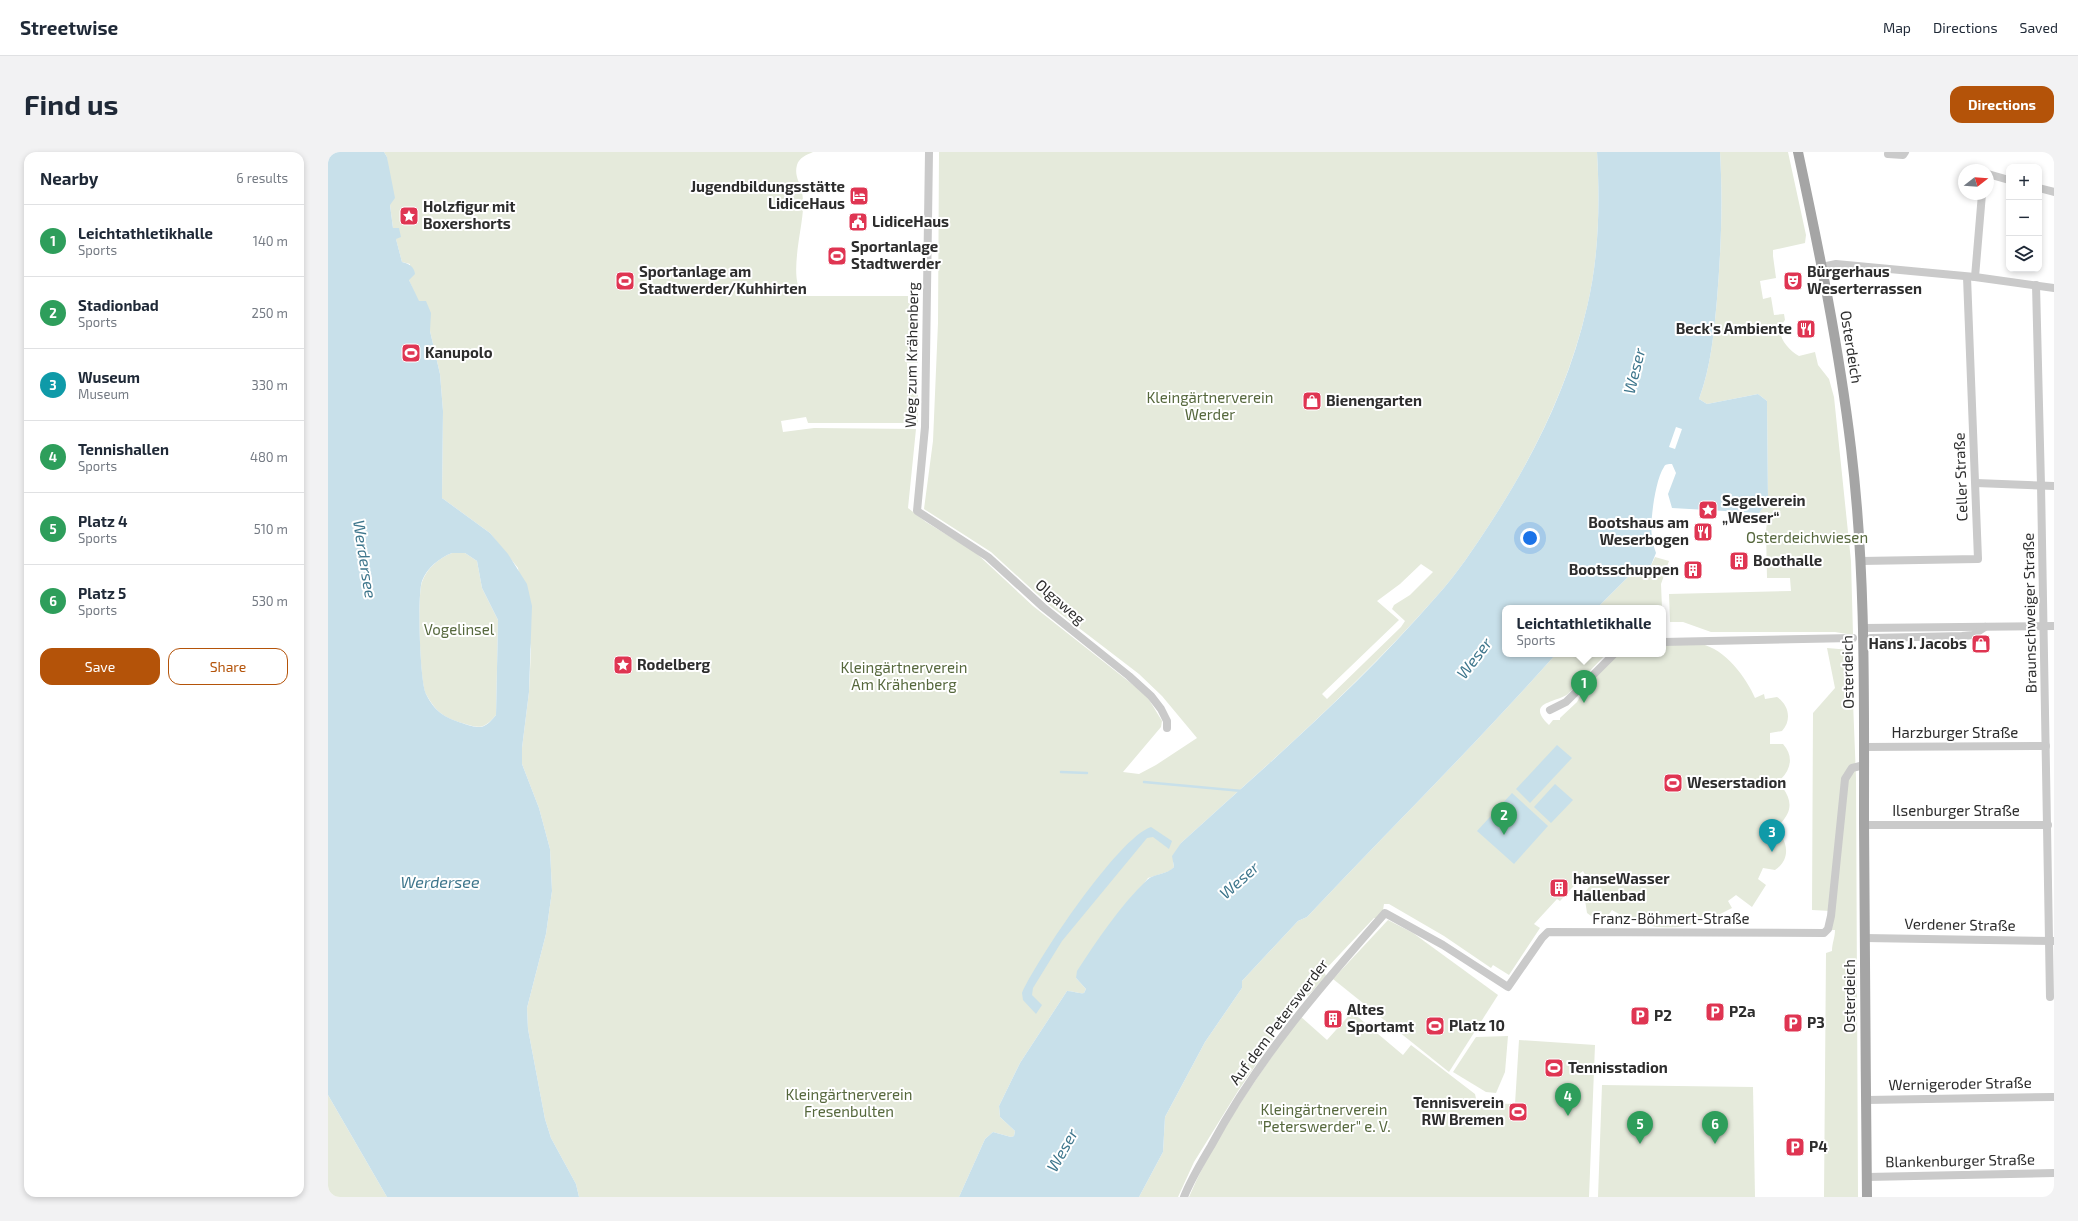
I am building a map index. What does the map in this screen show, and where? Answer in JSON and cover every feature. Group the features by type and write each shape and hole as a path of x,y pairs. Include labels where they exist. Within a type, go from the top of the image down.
{"main road":[{"name":"Osterdeich","path":"1798,152 1822,267 1839,361 1851,449 1861,561 1863,628 1867,1197"}],"street":[{"name":"Weg zum Krähenberg","path":"917,511 925,427 929,152"},
{"path":"1888,154 1903,154 1905,152"},
{"path":"1994,176 2006,179"},
{"path":"2042,189 2054,192"},
{"name":"Celler Straße","path":"1861,561 1978,559 1971,277 1981,200"},
{"path":"1822,267 1836,264 1971,277 2054,287"},
{"name":"Braunschweiger Straße","path":"2036,285 2042,485 2046,746 2052,941 2050,996"},
{"path":"1976,483 2054,486"},
{"name":"Olgaweg","path":"917,511 988,556 1043,607 1129,676 1151,696 1161,709 1167,721 1167,728"},
{"path":"1863,628 2054,626"},
{"path":"1871,638 1973,635 1985,627"},
{"path":"1666,642 1853,638"},
{"path":"1550,710 1566,702 1611,657"},
{"name":"Harzburger Straße","path":"1864,747 2046,746"},
{"name":"Franz-Böhmert-Straße","path":"1385,913 1443,945 1508,987 1542,938 1548,932 1824,933 1828,929 1831,916 1845,779 1852,768 1864,765"},
{"name":"Ilsenburger Straße","path":"1864,826 2048,825"},
{"name":"Auf dem Peterswerder","path":"1184,1197 1192,1177 1223,1123 1263,1060 1322,984 1385,913"},
{"name":"Verdener Straße","path":"1865,938 2052,941"},
{"name":"Wernigeroder Straße","path":"1866,1100 2054,1097"},
{"name":"Blankenburger Straße","path":"1867,1177 2054,1173"}],"green space":[{"path":"384,152 813,152 801,159 796,169 803,201 796,267 799,289 804,296 908,296 908,303 919,303 918,363 907,363 907,367 918,367 918,423 808,423 806,417 781,421 783,432 814,428 916,429 908,508 926,522 975,552 1033,606 1148,698 1162,721 1161,727 1123,772 1139,774 1156,765 1197,738 1162,696 1139,674 1049,605 991,552 924,509 933,441 938,323 939,152 1597,152 1598,230 1594,269 1587,307 1570,364 1560,391 1536,445 1507,497 1485,532 1444,588 1375,662 1312,724 1181,843 1173,862 1174,867 1170,871 1148,878 1076,978 1086,989 1084,993 1067,991 1020,1063 999,1106 1000,1117 1015,1131 1014,1136 1011,1137 993,1132 985,1139 959,1197 579,1197 576,1184 551,1138 545,1119 528,1029 527,1008 546,934 552,891 550,849 539,808 522,764 522,748 529,692 531,649 518,568 490,533 442,498 443,411 440,374 430,331 409,280 410,264 402,262 393,228 387,157","holes":["1421,564 1433,572 1410,595 1394,605 1392,609 1405,621 1401,627 1327,699 1322,694 1399,620 1377,601 1400,584"]},
{"name":"Osterdeichwiesen","path":"1720,152 1788,152 1806,235 1805,243 1773,250 1776,278 1760,281 1763,299 1771,297 1774,315 1784,314 1785,320 1780,330 1786,345 1799,356 1815,352 1818,365 1829,379 1834,397 1851,561 1853,635 1835,632 1711,632 1683,622 1670,622 1669,594 1791,591 1790,578 1767,578 1766,531 1768,512 1759,513 1768,501 1767,401 1758,394 1707,404 1699,399 1709,362 1717,299 1721,226"},
{"name":"Vogelinsel","path":"452,553 465,553 477,561 482,588 498,620 496,715 485,725 478,727 462,723 445,716 437,710 426,694 422,673 419,620 420,590 422,582 427,572 434,564"},
{"path":"1655,557 1669,561 1661,584 1662,605 1600,605 1629,576 1650,575 1649,570"},
{"path":"1666,640 1691,642 1710,647 1734,665 1746,681 1755,698 1764,694 1765,699 1777,697 1781,700 1788,713 1787,722 1782,731 1770,733 1770,744 1783,744 1790,757 1790,762 1785,775 1781,779 1770,779 1770,788 1783,788 1788,797 1790,806 1785,819 1781,823 1770,823 1770,833 1781,835 1784,840 1786,854 1783,863 1775,870 1763,868 1758,879 1766,885 1752,907 1736,895 1728,901 1732,908 1717,916 1687,926 1657,927 1627,918 1612,910 1602,924 1587,913 1584,893 1591,885 1583,871 1578,875 1581,878 1560,901 1557,899 1534,924 1540,928 1509,975 1493,965 1491,968 1444,936 1389,904 1384,904 1383,910 1377,918 1374,918 1324,971 1326,976 1308,996 1306,995 1272,1036 1274,1038 1238,1091 1194,1162 1178,1197 1139,1197 1163,1152 1165,1117 1205,1042 1242,988 1242,981 1298,921 1307,917 1464,754 1553,657 1603,657 1568,694 1541,707 1540,712 1542,717 1549,725 1553,720 1560,720 1560,718 1577,702 1585,687 1612,657 1666,657"},
{"path":"1827,648 1851,650 1856,778 1858,1197 1824,1197 1826,953 1832,951 1835,930 1827,930 1831,911 1812,910 1813,713 1835,688"},
{"name":"Platz 10","path":"1388,920 1413,933 1498,995 1449,1072 1333,979"},
{"name":"Kleingärtnerverein \"Peterswerder\" e. V.","path":"1352,1012 1403,1055 1411,1045 1475,1094 1477,1103 1515,1104 1519,1040 1595,1045 1589,1197 1189,1197 1200,1173 1226,1126 1300,1016 1327,1040"},
{"path":"1508,1036 1505,1072 1496,1093 1486,1092 1453,1072 1476,1037"},
{"path":"1602,1085 1753,1087 1755,1197 1598,1197"},
{"path":"328,1095 387,1197 328,1197"}],"water":[{"name":"Werdersee","path":"328,152 384,152 387,157 395,198 390,205 393,228 399,228 401,237 396,239 402,262 414,269 415,274 409,280 419,301 426,301 431,313 430,331 440,374 443,411 442,498 490,533 508,554 527,584 532,606 529,692 522,748 522,764 539,808 550,849 552,891 546,934 527,1008 528,1029 545,1119 551,1138 576,1184 579,1197 387,1197 328,1095","holes":["452,553 465,553 477,561 482,588 498,620 496,715 485,726 481,727 456,721 437,710 426,694 422,673 419,620 420,589 422,581 430,568 443,558"]},
{"name":"Weser","path":"1597,152 1720,152 1721,226 1717,299 1709,362 1699,399 1707,404 1758,394 1767,401 1768,501 1759,513 1672,508 1668,494 1676,473 1672,464 1668,464 1664,466 1659,477 1653,505 1651,530 1656,553 1649,570 1650,575 1629,576 1600,605 1502,605 1502,657 1553,657 1433,786 1307,917 1298,921 1242,981 1242,988 1205,1042 1165,1117 1163,1152 1139,1197 959,1197 985,1139 993,1132 1011,1137 1014,1136 1015,1131 1000,1117 999,1106 1020,1063 1067,991 1084,993 1086,989 1076,978 1077,971 1118,912 1147,880 1153,876 1171,870 1174,867 1172,856 1181,843 1312,724 1407,630 1458,570 1507,497 1536,446 1560,392 1579,336 1587,307 1594,269 1598,230"},
{"path":"1557,745 1572,758 1530,803 1516,789"},
{"path":"1555,784 1573,800 1551,823 1534,807"},
{"path":"1512,793 1548,826 1514,864 1477,831"},
{"path":"1151,827 1172,841 1169,849 1153,837 1147,838 1062,941 1033,988 1032,995 1042,1005 1036,1014 1023,1000 1022,993 1044,954 1080,901 1119,852 1137,836"}],"pier":[{"path":"1676,427 1682,429 1675,449 1669,447"}],"waterway":[{"path":"1061,772 1087,773"},
{"path":"1144,782 1242,791"}],"place":[{"name":"Jugendbildungsstätte LidiceHaus","path":"859,196"},
{"name":"Holzfigur mit Boxershorts","path":"409,216"},
{"name":"LidiceHaus","path":"858,222"},
{"name":"Sportanlage Stadtwerder","path":"837,256"},
{"name":"Sportanlage am Stadtwerder/Kuhhirten","path":"625,281"},
{"name":"Bürgerhaus Weserterrassen","path":"1793,281"},
{"name":"Beck's Ambiente","path":"1806,329"},
{"name":"Kanupolo","path":"411,353"},
{"name":"Bienengarten","path":"1312,401"},
{"name":"Segelverein „Weser“","path":"1708,510"},
{"name":"Bootshaus am Weserbogen","path":"1703,532"},
{"name":"Boothalle","path":"1739,561"},
{"name":"Bootsschuppen","path":"1693,570"},
{"name":"Hans J. Jacobs","path":"1981,644"},
{"name":"Rodelberg","path":"623,665"},
{"name":"Leichtathletikhalle","path":"1584,703"},
{"name":"Weserstadion","path":"1673,783"},
{"name":"Stadionbad","path":"1504,835"},
{"name":"Wuseum","path":"1772,852"},
{"name":"hanseWasser Hallenbad","path":"1559,888"},
{"name":"P2a","path":"1715,1012"},
{"name":"P2","path":"1640,1016"},
{"name":"Altes Sportamt","path":"1333,1019"},
{"name":"P3","path":"1793,1023"},
{"name":"Platz 10","path":"1435,1026"},
{"name":"Tennisstadion","path":"1554,1068"},
{"name":"Tennisverein RW Bremen","path":"1518,1112"},
{"name":"Tennishallen","path":"1568,1116"},
{"name":"Platz 4","path":"1640,1144"},
{"name":"Platz 5","path":"1715,1144"},
{"name":"P4","path":"1795,1147"}],"park label":[{"name":"Kleingärtnerverein Werder","path":"1210,406"},
{"name":"Kleingärtnerverein Am Krähenberg","path":"904,676"},
{"name":"Kleingärtnerverein Fresenbulten","path":"849,1104"}]}
